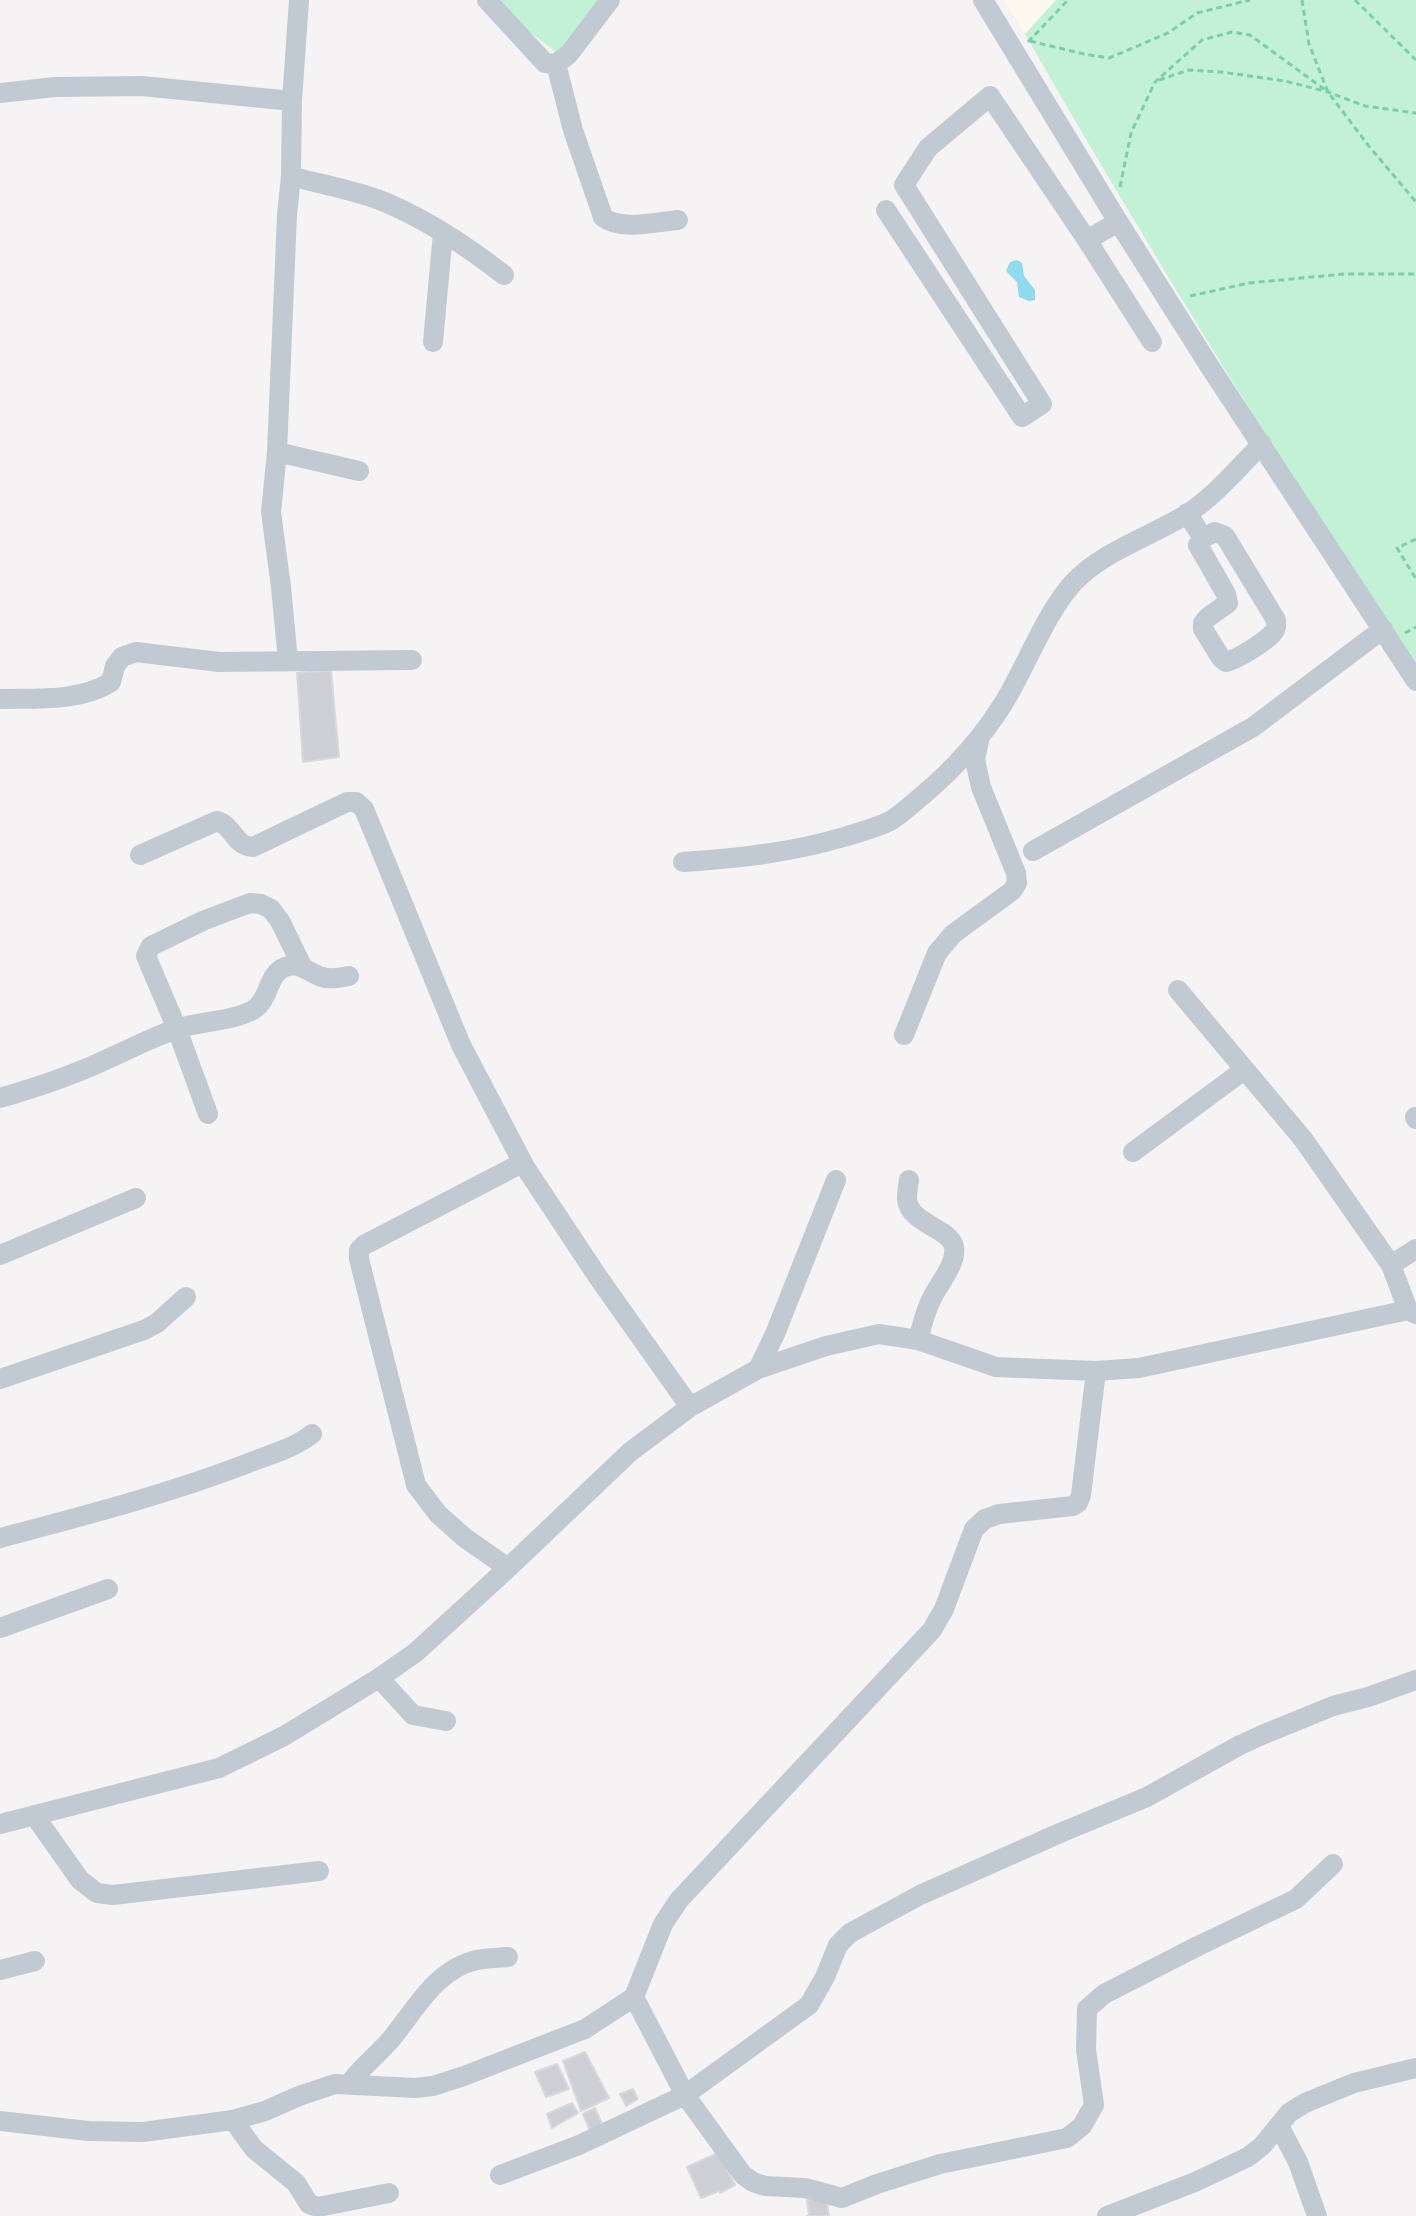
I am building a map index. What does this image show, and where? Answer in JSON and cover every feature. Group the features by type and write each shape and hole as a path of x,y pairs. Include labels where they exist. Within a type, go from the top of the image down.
{"street":[{"path":"288,661 271,512 277,452 299,0"},
{"path":"487,0 545,63 556,64 569,54 610,0"},
{"path":"983,0 1023,46 1116,218 1416,681"},
{"path":"556,64 573,130 603,217 610,223 622,225 678,220"},
{"path":"0,93 55,87 142,86 292,101"},
{"path":"886,210 1022,417 1042,404 904,185 928,148 990,96 1152,342"},
{"path":"291,176 384,202 424,221 504,275"},
{"path":"1087,240 1116,218"},
{"path":"433,342 443,233"},
{"path":"683,862 794,851 891,820 947,775 979,741 1072,584 1113,553 1187,513 1223,484 1262,444"},
{"path":"277,452 359,471"},
{"path":"1187,513 1203,538"},
{"path":"1215,532 1225,536 1276,620 1272,634 1235,660 1226,662 1221,658 1203,629 1207,618 1228,603 1198,545 1203,538 1215,532"},
{"path":"1033,851 1253,727 1383,629"},
{"path":"0,699 74,695 104,686 111,682 115,666 122,657 136,652 219,662 412,660"},
{"path":"904,1035 937,953 953,934 1012,891 1017,883 1016,873 981,787 975,760 979,741"},
{"path":"140,855 217,821 224,822 242,845 253,847 347,802 356,802 364,809 461,1045 522,1163 690,1407"},
{"path":"208,1114 146,956 151,946 205,920 250,903 261,904 271,909 280,921 302,966"},
{"path":"0,1098 76,1072 177,1029 240,1015 256,1008 279,970 289,966 302,966 320,977 335,979 349,976"},
{"path":"0,1824 219,1768 284,1736 415,1653 630,1452 690,1407 758,1369 826,1346 879,1334 918,1340 996,1367 1096,1371 1139,1368 1412,1312 1391,1265 1303,1139 1178,990"},
{"path":"1133,1152 1244,1070"},
{"path":"508,1568 465,1538 438,1514 416,1485 359,1250 522,1163"},
{"path":"758,1369 836,1180"},
{"path":"909,1180 907,1200 911,1210 951,1239 955,1247 952,1260 931,1299 918,1340"},
{"path":"0,1255 136,1198"},
{"path":"1391,1265 1416,1249"},
{"path":"0,1379 144,1330 157,1323 186,1297"},
{"path":"0,2121 88,2131 143,2132 233,2120 335,2084 433,2086 585,2029 634,1997 663,1924 679,1900 932,1630 944,1609 974,1529 985,1519 999,1514 1078,1503 1096,1371"},
{"path":"0,1538 115,1508 197,1482 285,1449 312,1434"},
{"path":"0,1628 108,1589"},
{"path":"379,1678 413,1715 446,1721"},
{"path":"500,2175 579,2145 685,2095 809,2005 838,1945 850,1933 920,1895 1147,1797 1262,1735 1333,1706 1416,1680"},
{"path":"34,1815 80,1880 97,1893 113,1895 319,1871"},
{"path":"634,1997 685,2095 743,2175 765,2186 805,2188 842,2207 877,2184 940,2164 1067,2138 1082,2126 1094,2105 1086,2050 1087,2009 1104,1994 1296,1899 1333,1864"},
{"path":"350,2083 391,2040 422,1997 445,1975 476,1960 508,1957"},
{"path":"0,1970 35,1961"},
{"path":"1107,2216 1140,2210 1248,2157 1262,2146 1289,2113 1305,2103 1354,2083 1416,2068"},
{"path":"233,2120 254,2149 296,2183 309,2204 318,2207 389,2193"},
{"path":"1279,2126 1298,2162 1317,2216"}],"path":[{"path":"1023,46 1068,0"},
{"path":"1023,46 1109,58 1168,33 1197,13 1250,0"},
{"path":"1302,0 1309,44 1328,92 1416,202"},
{"path":"1355,0 1416,60"},
{"path":"1116,218 1131,133 1155,82 1202,40 1232,32 1250,35 1328,92"},
{"path":"1155,82 1189,70 1200,70 1285,81 1365,106 1416,113"},
{"path":"1169,301 1249,283 1344,274 1416,274"},
{"path":"1416,539 1397,548 1416,579"}],"shaded area":[{"path":"1003,0 1056,0 1025,34"}],"green space":[{"path":"501,0 598,0 557,53 526,29"},
{"path":"1056,0 1416,0 1416,673 1217,356 1025,34"}],"water":[{"path":"1017,260 1022,263 1024,276 1035,290 1035,300 1019,297 1017,282 1006,271 1010,262"}],"building":[{"path":"331,670 339,757 303,762 297,673"},
{"path":"585,2052 609,2098 581,2111 563,2061"},
{"path":"557,2064 569,2089 546,2097 535,2072"},
{"path":"633,2089 638,2099 626,2106 620,2094"},
{"path":"572,2103 578,2113 552,2128 547,2114"},
{"path":"595,2108 604,2129 592,2135 583,2114"},
{"path":"722,2151 735,2185 701,2198 687,2167"},
{"path":"826,2197 829,2216 807,2216 807,2200"}]}
